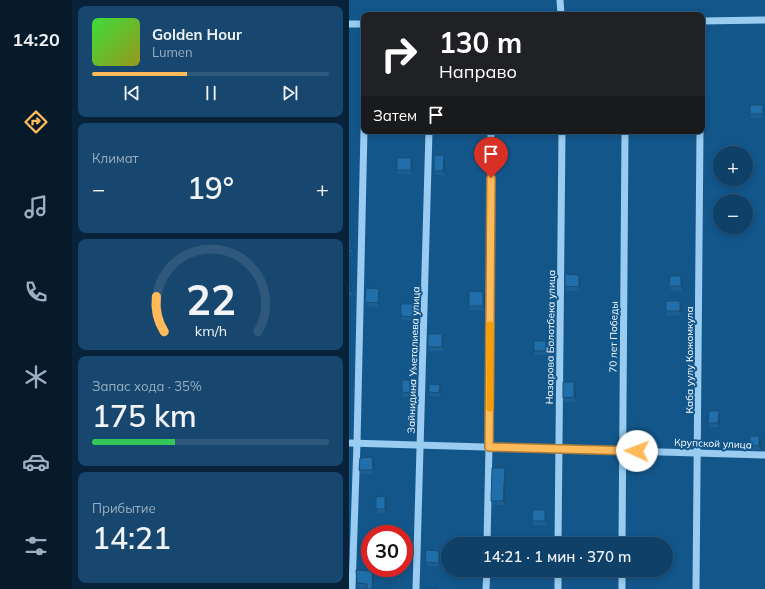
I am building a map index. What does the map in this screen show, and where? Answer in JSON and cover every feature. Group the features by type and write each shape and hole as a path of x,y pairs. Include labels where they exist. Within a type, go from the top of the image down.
{"street":[{"path":"560,0 561,12"},
{"path":"705,22 765,20"},
{"path":"349,24 361,24"},
{"path":"351,589 357,443 364,134"},
{"name":"Зайнидина Уметалиева улица","path":"416,589 429,134"},
{"path":"487,537 491,134"},
{"name":"Назарова Болотбека улица","path":"558,537 562,134"},
{"name":"70 лет Победы","path":"622,537 625,134"},
{"name":"Каба уулу Кожомкула","path":"696,589 700,134"},
{"name":"Крупской улица","path":"349,443 765,455"},
{"path":"486,589 487,577"},
{"path":"558,577 558,589"},
{"path":"622,577 622,589"}],"building":[{"path":"750,105 763,105 763,114 750,114"},
{"path":"434,155 444,155 443,171 434,171"},
{"path":"397,158 411,158 411,170 397,170"},
{"path":"349,238 351,238 351,248 349,248"},
{"path":"565,274 579,275 579,287 565,286"},
{"path":"670,276 681,276 681,286 669,286"},
{"path":"350,282 351,291 349,291"},
{"path":"366,288 379,289 378,303 365,302"},
{"path":"469,291 483,292 483,306 469,306"},
{"path":"666,301 680,301 680,311 666,311"},
{"path":"401,304 414,304 413,317 401,316"},
{"path":"428,334 442,334 442,347 428,347"},
{"path":"534,341 546,341 546,351 534,351"},
{"path":"402,380 414,380 413,393 402,392"},
{"path":"563,382 574,382 574,397 563,398"},
{"path":"429,384 440,385 439,393 429,392"},
{"path":"709,411 719,411 718,423 708,423"},
{"path":"750,436 759,436 759,446 750,445"},
{"path":"372,457 373,470 359,470 360,458"},
{"path":"492,468 505,468 503,501 491,501"},
{"path":"385,496 385,509 376,509 376,497"},
{"path":"533,510 545,510 545,521 532,521"},
{"path":"426,550 439,551 439,563 425,562"},
{"path":"356,570 361,570 361,577 373,577 372,589 367,589 367,584 357,583"}],"slow traffic":[{"path":"490,325 490,408"}],"route":[{"path":"491,178 489,447 637,451"}]}
